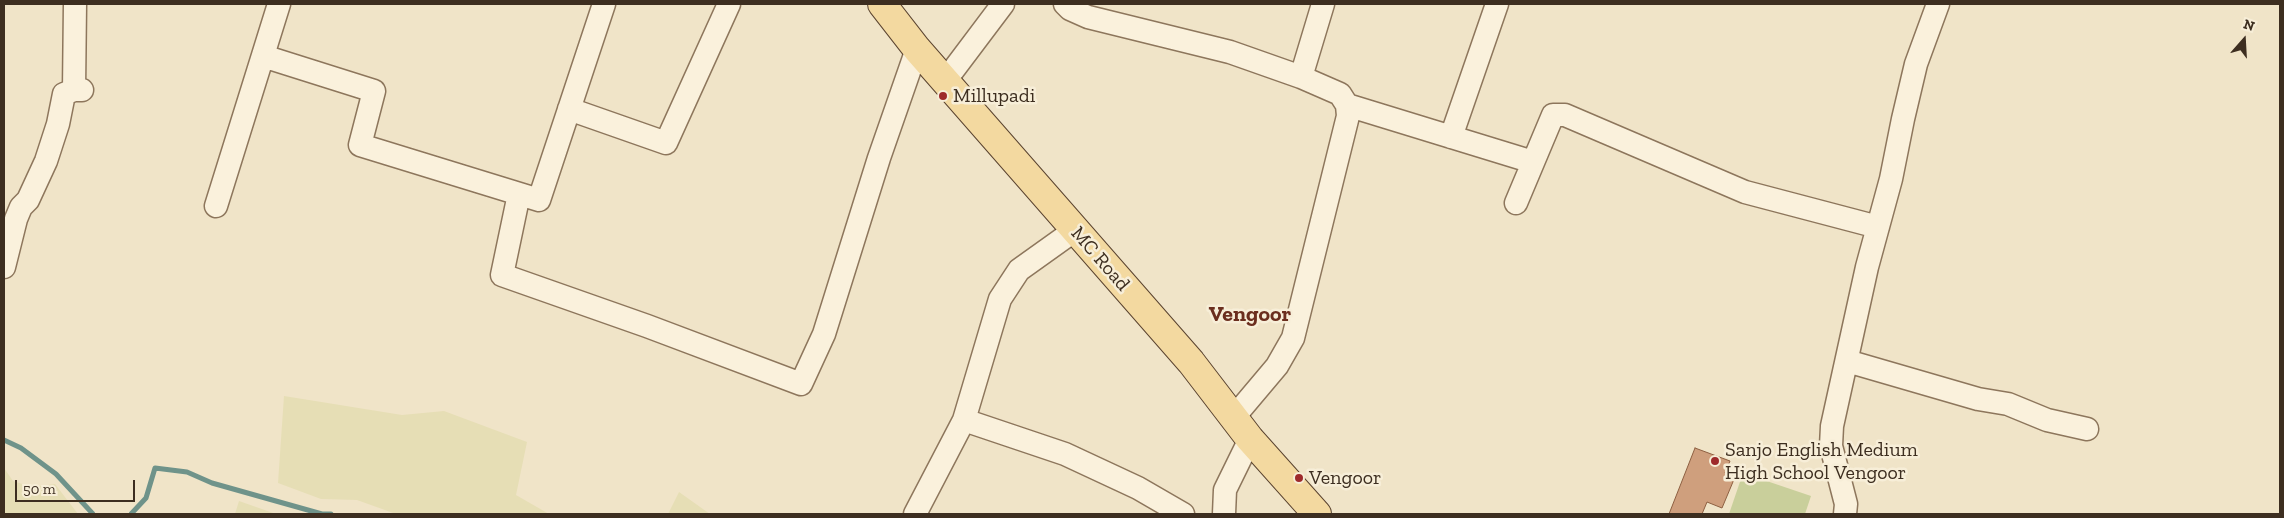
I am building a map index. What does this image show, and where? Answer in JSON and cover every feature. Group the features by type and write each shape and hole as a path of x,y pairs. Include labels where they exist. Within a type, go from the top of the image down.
{"main road":[{"name":"MC Road","path":"882,4 917,48 1190,362 1250,439 1317,514"}],"street":[{"path":"4,266 16,219 34,190 50,150 64,94 78,90 75,4"},
{"path":"216,206 279,4"},
{"path":"263,56 374,91 360,145 539,200 604,4"},
{"path":"569,109 666,143 730,4"},
{"path":"946,81 1004,4"},
{"path":"1065,4 1070,9 1088,17 1230,52 1301,77 1340,94 1347,105 1348,116 1293,338 1277,366 1234,417"},
{"path":"1301,77 1323,4"},
{"path":"1451,137 1497,4"},
{"path":"1845,514 1846,504 1831,446 1832,426 1916,64 1938,4"},
{"path":"519,194 502,275 647,326 801,384 824,334 879,158 917,48"},
{"path":"1347,105 1533,162"},
{"path":"1516,203 1553,116 1565,115 1745,192 1878,227"},
{"path":"915,514 964,420 1000,299 1019,270 1075,230"},
{"path":"1846,361 1978,400 2008,404 2047,420 2087,429"},
{"path":"964,420 1065,454 1138,488 1183,514"},
{"path":"1224,514 1225,490 1250,439"}],"shaded area":[{"path":"284,396 402,415 444,411 527,442 516,495 549,514 396,514 357,500 321,499 278,483"},
{"path":"4,468 13,481 32,487 55,484 78,514 4,514"},
{"path":"679,492 710,514 668,514"},
{"path":"239,501 276,514 235,514"}],"green space":[{"path":"1743,473 1811,496 1805,514 1729,514"}],"building":[{"path":"1695,448 1730,461 1725,473 1735,477 1722,508 1707,502 1702,514 1669,514"}],"waterway":[{"path":"4,440 21,448 56,474 93,514"},
{"path":"131,514 146,498 155,468 187,472 212,483 322,514 331,514"}],"place":[{"name":"Millupadi","path":"943,96"},
{"name":"Sanjo English Medium High School Vengoor","path":"1715,461"},
{"name":"Vengoor","path":"1299,478"}],"district":[{"name":"Vengoor","path":"1250,315"}]}
